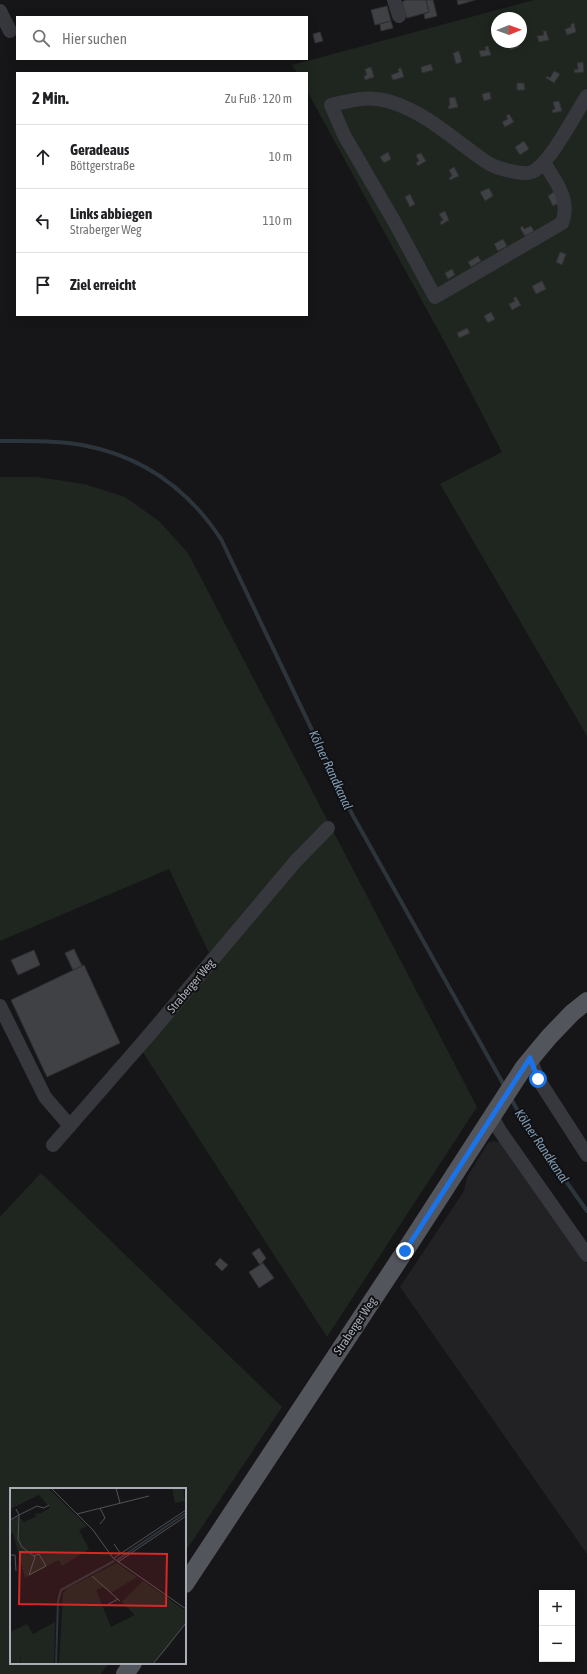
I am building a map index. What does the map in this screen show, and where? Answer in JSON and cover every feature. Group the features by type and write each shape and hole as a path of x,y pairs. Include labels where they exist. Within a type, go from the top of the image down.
{"main road":[{"name":"Straberger Weg","path":"186,1582 405,1251 527,1062 572,1013 587,1001"},
{"path":"125,1674 132,1664"}],"street":[{"path":"394,0 399,16"},
{"path":"0,11 10,31"},
{"path":"544,163 554,178 566,203 566,214 562,223 435,297 394,221 344,135 331,105 364,98 390,102 420,114 452,135 490,164 518,173 531,173 544,163 587,96"},
{"name":"Straberger Weg","path":"53,1145 150,1034 295,862 328,828"},
{"path":"0,1006 45,1097 70,1126"},
{"path":"527,1062 586,1151"},
{"path":"494,1114 500,1131 587,1255"}],"shaded area":[{"path":"534,0 587,0 587,736 440,484 502,452 450,352 308,93 308,72 296,72 292,65"},
{"path":"0,477 37,477 84,484 125,497 159,521 188,553 477,1107 327,1337 135,1040 209,953 169,869 0,941"},
{"path":"493,1141 499,1142 504,1146 587,1264 587,1554 400,1287 464,1191 467,1177 488,1143"},
{"path":"41,1173 282,1407 186,1551 186,1488 10,1488 10,1664 108,1664 101,1674 0,1674 0,1217"}],"building":[{"path":"406,0 426,0 429,12 407,18 402,2"},
{"path":"426,0 433,0 437,16 425,19 424,14 429,12"},
{"path":"457,0 475,0 458,5"},
{"path":"387,6 391,21 375,25 371,10"},
{"path":"391,21 393,28 381,31 380,24"},
{"path":"574,23 576,32 567,35 565,29 571,27 571,24"},
{"path":"543,31 546,31 549,40 539,42 537,36 544,35"},
{"path":"320,32 323,41 315,43 313,34"},
{"path":"488,46 491,55 481,57 479,51 486,50 485,47"},
{"path":"459,51 462,62 456,64 453,53"},
{"path":"583,62 584,72 575,73 574,70 578,69 577,63"},
{"path":"431,64 433,70 422,73 421,67"},
{"path":"371,67 374,77 365,80 364,76 367,75 365,69"},
{"path":"401,68 404,77 393,80 391,75 399,72 398,69"},
{"path":"554,71 560,74 554,83 546,78 547,76 550,78"},
{"path":"517,83 524,83 525,90 517,90"},
{"path":"490,92 491,99 484,101 482,94"},
{"path":"455,97 458,107 449,109 449,98"},
{"path":"559,101 562,111 553,113 552,110 555,109 553,102"},
{"path":"509,114 514,122 505,127 502,122 508,119 506,116"},
{"path":"524,141 529,149 520,155 515,147"},
{"path":"388,152 391,159 384,163 380,157"},
{"path":"421,153 426,161 418,166 416,163 419,161 416,155"},
{"path":"454,167 459,176 450,180 449,178 452,176 449,170"},
{"path":"489,188 493,196 485,201 480,192"},
{"path":"554,192 560,202 553,206 548,196"},
{"path":"410,194 415,204 410,207 405,197"},
{"path":"445,211 449,220 441,225 440,222 443,220 439,214"},
{"path":"523,226 524,229 531,226 534,231 525,236 520,228"},
{"path":"503,239 507,246 498,251 494,244"},
{"path":"560,252 566,254 562,265 556,262"},
{"path":"478,256 481,261 471,267 468,262"},
{"path":"452,269 455,275 448,279 445,273"},
{"path":"542,281 546,289 536,294 532,286"},
{"path":"516,297 521,305 512,310 509,304 515,301 513,298"},
{"path":"491,312 495,319 488,323 484,316"},
{"path":"467,328 470,333 459,338 457,333"},
{"path":"74,949 82,966 73,970 65,953"},
{"path":"34,950 40,965 18,975 11,960"},
{"path":"84,965 120,1043 47,1077 11,1000"},
{"path":"259,1248 266,1258 260,1265 252,1253"},
{"path":"220,1258 228,1265 222,1271 215,1264"},
{"path":"263,1263 274,1278 259,1288 249,1272"}],"waterway":[{"name":"Kölner Randkanal","path":"0,441 72,443 104,450 124,457 144,466 162,477 194,505 208,521 221,539 352,814 505,1087"},
{"name":"Kölner Randkanal","path":"510,1097 526,1125 587,1211"}],"route":[{"path":"405,1251 530,1058 538,1079"}]}
